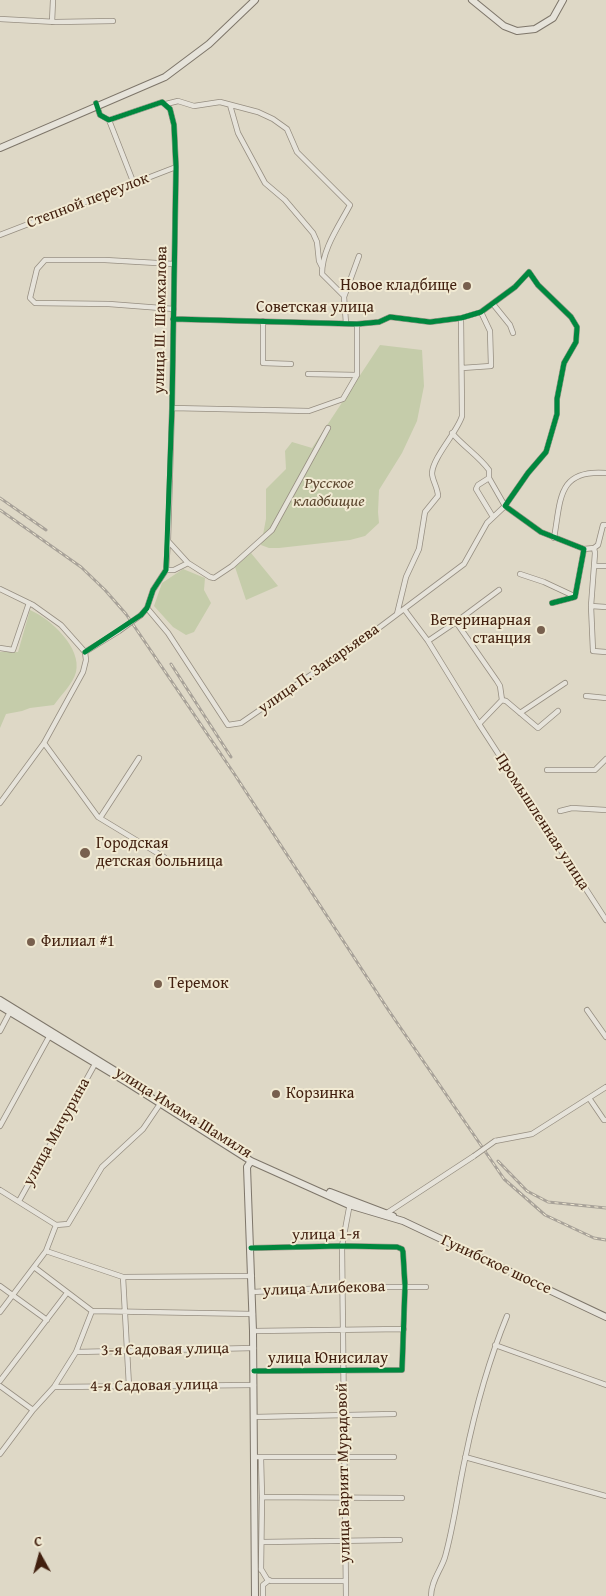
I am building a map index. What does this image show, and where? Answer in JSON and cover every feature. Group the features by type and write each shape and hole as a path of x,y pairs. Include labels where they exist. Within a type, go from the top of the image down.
{"main road":[{"path":"0,146 164,76 209,44 254,0"},
{"path":"472,0 504,26 517,31 535,29 553,18 563,0"},
{"name":"улица Имама Шамиля","path":"0,1000 95,1064 251,1161 350,1203 386,1215"},
{"name":"улица Имама Шамиля","path":"0,1006 51,1033 122,1075 247,1156 350,1203"},
{"path":"251,1161 247,1167 252,1276 254,1416 257,1457 258,1569 255,1596"},
{"name":"Гунибское шоссе","path":"386,1215 403,1221 606,1316"}],"street":[{"path":"52,22 53,0"},
{"path":"0,19 52,22 113,21"},
{"path":"109,120 162,102 166,104 178,101 194,106 220,102 258,112 273,119 287,129 297,152 350,205 328,245 322,267 322,274 344,296"},
{"name":"улица Ш. Шамхалова","path":"85,652 141,615 147,608 153,590 166,570 172,408 176,167 174,125 170,109 166,104"},
{"path":"96,105 100,115 109,120 134,184"},
{"path":"230,105 238,133 265,183 285,200 313,233 317,242 319,260 322,267"},
{"name":"Степной переулок","path":"0,235 176,167"},
{"path":"346,323 344,296 359,256"},
{"path":"174,264 105,260 45,260 37,269 30,298 35,303 109,304 174,309"},
{"name":"Советская улица","path":"173,319 357,324 379,322 390,317 430,322 461,318 481,312 493,304 529,272 538,285 571,317 577,327 576,342 564,363 557,414 546,452 528,473"},
{"path":"493,304 510,325 513,333"},
{"path":"462,368 492,366 490,330 481,312"},
{"path":"397,614 406,577 419,549 425,512 438,496 432,474 434,466 452,433 461,422 461,318"},
{"name":"Советская улица","path":"263,321 263,363 291,364"},
{"name":"Советская улица","path":"357,324 357,375"},
{"path":"172,408 308,411 343,399 357,375 308,374"},
{"path":"168,542 188,563 210,577 214,578 232,566 265,537 279,519 328,428"},
{"path":"452,433 465,448 484,463 489,470 488,478 505,506 541,532 584,549 594,548 598,545 601,530 606,525"},
{"path":"554,538 563,489 575,477 591,472 606,473"},
{"name":"улица П. Закарьяева","path":"147,608 168,633 228,725 241,723 397,614 464,564 487,523 505,506 528,473"},
{"path":"488,478 478,485 476,489 494,517"},
{"path":"594,548 595,566 591,606 593,651 606,652"},
{"path":"575,597 584,549"},
{"path":"166,570 174,570 188,563"},
{"path":"595,566 606,566"},
{"path":"520,574 544,582 575,597"},
{"path":"0,589 3,594 28,603 61,626 85,652 86,660 83,672 44,743 0,803"},
{"path":"428,641 499,590"},
{"path":"552,603 575,597"},
{"path":"0,648 13,650 28,603"},
{"path":"591,606 606,607"},
{"name":"Промышленная улица","path":"404,609 428,641 479,724 606,920"},
{"path":"456,622 498,681 502,700"},
{"path":"520,713 565,683"},
{"path":"586,696 606,698"},
{"path":"502,700 506,701 538,728 558,711"},
{"path":"479,724 502,700"},
{"path":"44,743 100,818 164,857"},
{"path":"100,818 139,758"},
{"path":"547,770 595,770 606,759"},
{"path":"560,810 572,808 606,810"},
{"path":"587,1010 606,1037"},
{"path":"0,1031 10,1012"},
{"path":"0,1126 51,1033"},
{"name":"улица Мичурина","path":"19,1201 95,1064"},
{"path":"386,1215 495,1141 532,1134 606,1086"},
{"path":"589,1098 604,1120 606,1120"},
{"path":"0,1190 56,1225 68,1224 102,1166 143,1129 160,1104"},
{"name":"улица Барият Мурадовой","path":"346,1596 342,1246 350,1203"},
{"path":"0,1312 46,1251 56,1225"},
{"name":"улица 1-я","path":"251,1248 397,1247 402,1249 404,1286"},
{"path":"46,1251 123,1277 252,1276"},
{"path":"34,1267 92,1311 253,1314"},
{"path":"123,1277 129,1386"},
{"path":"0,1286 47,1320"},
{"path":"253,1331 404,1329 404,1286"},
{"name":"улица Алибекова","path":"252,1292 343,1287 426,1287"},
{"path":"0,1381 67,1293"},
{"path":"0,1454 33,1410 54,1386 76,1352 92,1311"},
{"path":"431,1596 434,1582 445,1557 465,1457 483,1381 507,1316"},
{"name":"улица Юнисилау","path":"254,1371 402,1370 404,1329"},
{"path":"495,1345 606,1385"},
{"name":"3-я Садовая улица","path":"76,1352 254,1348"},
{"name":"4-я Садовая улица","path":"54,1386 254,1385"},
{"path":"0,1386 33,1410"},
{"path":"254,1416 394,1414"},
{"path":"268,1581 258,1569 262,1542 262,1497 257,1457 394,1457"},
{"path":"465,1457 606,1496"},
{"path":"262,1497 402,1498"},
{"path":"262,1542 400,1540"},
{"path":"263,1596 263,1586 268,1581 346,1581"}],"green space":[{"name":"Русское кладбищие","path":"380,345 422,350 424,386 417,421 402,453 379,490 379,523 365,536 350,540 279,548 269,548 261,545 266,519 266,489 286,469 285,451 292,442 312,448"},
{"path":"251,553 278,586 246,600 235,567"},
{"path":"183,569 205,578 204,590 211,603 194,632 186,635 173,627 154,606 162,583"},
{"path":"30,610 47,620 70,644 77,663 76,672 70,685 54,705 6,714 0,728 0,652 18,652"}],"railway":[{"path":"0,498 46,530"},
{"path":"0,510 81,567 126,614 235,775 389,1011 504,1179 545,1215 594,1238 606,1240"},
{"path":"171,664 231,757"},
{"path":"498,1161 527,1191 548,1202 606,1208"}],"cycle path":[{"path":"85,652 141,615 147,608 153,590 166,570 172,408 176,167 174,125 170,109 162,102 109,120 100,115 96,103"},
{"path":"173,319 357,324 379,322 390,317 430,322 461,318 481,312 515,287 529,272 538,285 571,317 577,327 576,342 564,363 557,399 557,414 546,452 528,473 505,506 541,532 584,549 575,597 552,603"},
{"path":"251,1248 397,1247 402,1249 403,1252 405,1286 402,1370 254,1371"}],"place":[{"name":"Новое кладбище","path":"467,286"},
{"name":"Ветеринарная станция","path":"541,630"},
{"name":"Городская детская больница","path":"85,853"},
{"name":"Филиал #1","path":"31,942"},
{"name":"Теремок","path":"158,984"},
{"name":"Корзинка","path":"276,1094"}]}
